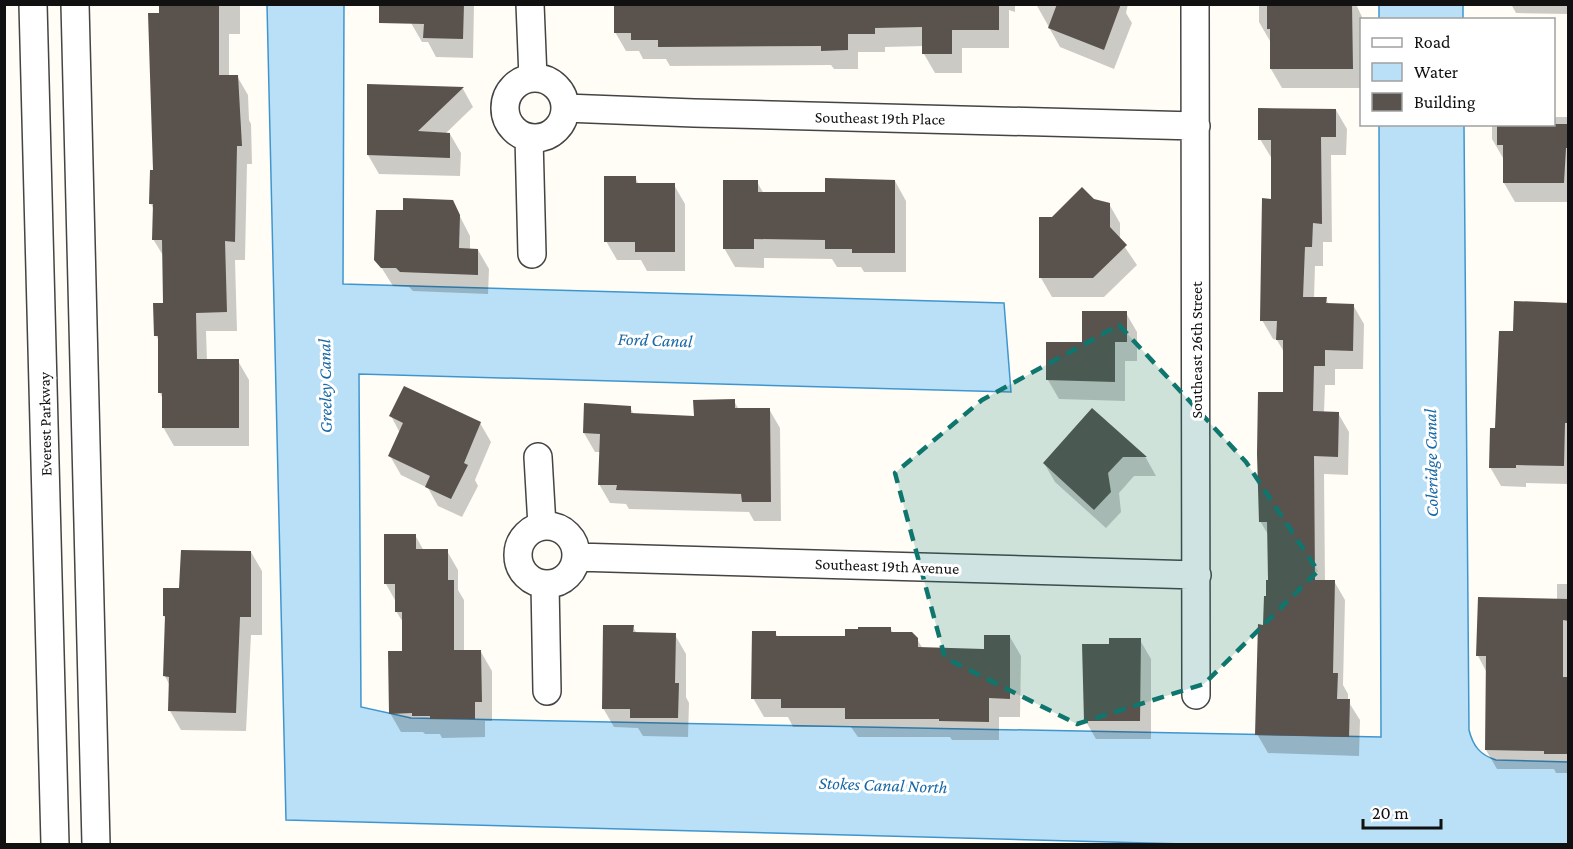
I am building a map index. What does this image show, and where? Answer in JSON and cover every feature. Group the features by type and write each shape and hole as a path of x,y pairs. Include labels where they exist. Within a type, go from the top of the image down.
{"street":[{"name":"Everest Parkway","path":"33,4 55,844"},
{"path":"75,4 96,844"},
{"path":"530,4 533,78"},
{"name":"Southeast 26th Street","path":"1196,4 1196,695"},
{"path":"533,78 543,79 551,84 563,99 565,108 563,117 554,131 546,136 529,138 512,128 505,111 509,92 524,80 533,78"},
{"name":"Southeast 19th Place","path":"565,108 1196,126"},
{"path":"529,138 532,254"},
{"path":"41,252 81,252"},
{"path":"538,457 542,526"},
{"path":"542,526 560,529 567,534 575,548 576,557 574,566 562,580 545,584 528,577 519,561 521,543 534,529 542,526"},
{"name":"Southeast 19th Avenue","path":"576,557 1197,574"},
{"path":"545,584 548,691"}],"highlighted area":[{"path":"1119,325 1246,462 1318,571 1204,684 1077,724 945,658 895,473 982,400"}],"water":[{"path":"267,5 344,5 343,284 1004,303 1011,392 359,374 361,707 411,718 1381,737 1379,126 1464,126 1469,730 1478,749 1496,760 1568,762 1568,844 1185,844 286,820"},
{"path":"1379,5 1463,5 1463,18 1379,18"}],"building":[{"path":"159,4 219,4 219,75 238,75 242,146 237,146 235,242 225,241 227,312 196,313 197,359 239,359 239,428 162,428 162,393 158,393 158,336 154,336 153,303 163,303 162,240 152,240 153,204 149,204 150,170 153,170 148,13 159,13"},
{"path":"379,4 464,4 463,39 423,38 424,24 379,23"},
{"path":"614,4 999,4 999,30 952,30 952,54 922,54 922,27 875,28 875,34 848,34 848,50 821,51 821,46 658,47 658,40 631,40 631,33 614,33"},
{"path":"1057,4 1121,4 1104,50 1048,28"},
{"path":"1267,4 1352,4 1353,69 1270,69 1270,29 1267,29"},
{"path":"367,84 464,87 418,131 450,133 450,158 367,155"},
{"path":"1258,108 1336,109 1336,137 1321,137 1322,224 1313,223 1312,247 1305,247 1303,297 1327,297 1326,303 1354,304 1353,351 1325,350 1325,366 1314,366 1313,411 1339,412 1338,457 1314,456 1315,580 1335,580 1333,673 1338,673 1337,699 1350,699 1349,737 1255,735 1258,624 1263,625 1264,596 1266,596 1266,580 1268,580 1267,522 1259,522 1258,392 1283,392 1283,340 1276,340 1277,321 1260,321 1262,198 1271,199 1271,140 1258,140"},
{"path":"1569,124 1569,148 1566,148 1564,183 1503,183 1503,145 1497,145 1497,126"},
{"path":"604,176 636,176 636,183 675,183 675,252 635,252 635,242 604,242"},
{"path":"825,178 895,180 895,253 852,253 852,249 825,249 825,240 754,239 754,249 723,249 723,180 758,180 758,192 825,192"},
{"path":"1082,187 1094,199 1110,203 1110,227 1127,245 1093,278 1039,278 1039,217 1052,217"},
{"path":"403,198 453,200 460,215 459,248 478,249 478,275 400,272 396,268 381,268 374,260 376,210 403,210"},
{"path":"1514,301 1569,303 1569,423 1565,423 1564,466 1516,465 1516,468 1489,468 1490,428 1495,428 1499,331 1513,331"},
{"path":"1082,311 1127,311 1127,342 1115,342 1115,382 1046,380 1046,342 1082,342"},
{"path":"404,386 481,422 464,463 468,465 451,499 425,487 430,476 388,456 403,423 389,416"},
{"path":"735,399 735,408 770,408 771,502 742,502 741,494 616,490 617,485 598,485 600,434 583,433 584,403 631,406 631,413 694,416 693,400"},
{"path":"1092,408 1147,457 1123,457 1108,473 1111,492 1094,510 1043,463"},
{"path":"384,534 416,534 416,549 448,549 448,580 454,580 454,650 481,650 482,702 475,702 475,719 430,719 430,716 412,716 412,713 389,714 388,651 402,651 402,612 395,612 395,584 384,584"},
{"path":"181,550 251,551 251,617 240,617 236,713 168,711 169,677 163,676 165,616 163,616 163,588 179,588"},
{"path":"1478,597 1569,599 1569,621 1563,620 1563,677 1569,677 1567,754 1544,754 1544,751 1485,750 1486,656 1476,656"},
{"path":"603,625 634,625 633,632 676,633 675,683 679,683 678,718 630,718 630,709 602,709"},
{"path":"858,627 891,627 891,632 912,632 918,638 918,647 984,649 984,635 1010,635 1010,699 989,698 989,722 939,721 939,719 845,719 845,708 781,708 781,699 751,699 752,631 776,631 776,636 845,636 845,629 858,629"},
{"path":"1109,638 1141,638 1140,721 1084,721 1082,644 1109,644"}],"water label":[{"name":"Ford Canal","path":"655,340"},
{"name":"Greeley Canal","path":"325,386"},
{"name":"Coleridge Canal","path":"1431,463"},
{"name":"Stokes Canal North","path":"883,785"}]}
